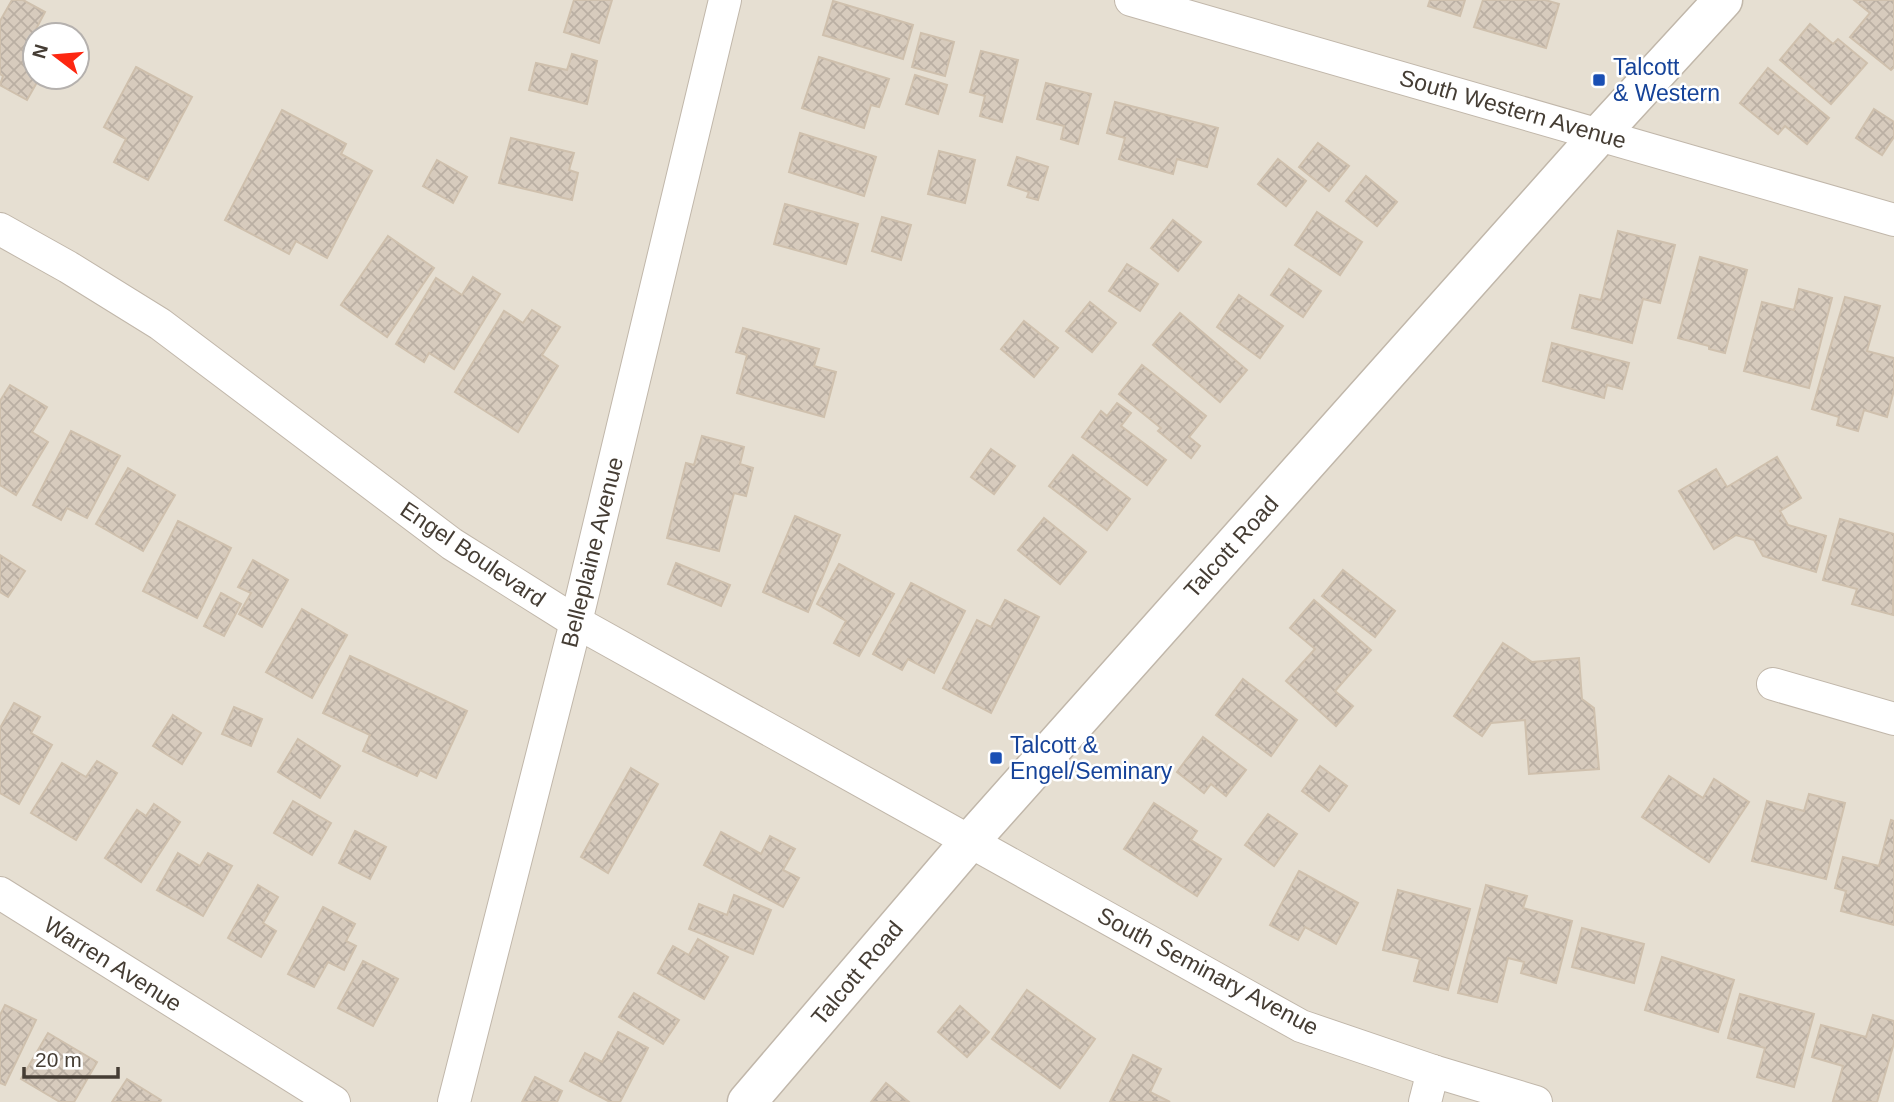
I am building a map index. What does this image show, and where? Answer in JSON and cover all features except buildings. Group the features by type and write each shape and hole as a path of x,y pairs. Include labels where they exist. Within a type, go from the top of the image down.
{"street":[{"name":"Belleplaine Avenue","path":"454,1102 576,622 725,0"},
{"name":"South Western Avenue","path":"1131,0 1894,220"},
{"name":"Talcott Road","path":"747,1102 971,840 1600,134 1723,0"},
{"name":"Engel Boulevard","path":"0,229 160,324 452,544 576,622 971,840"},
{"path":"1773,684 1894,719"},
{"name":"South Seminary Avenue","path":"971,840 1301,1026 1433,1071 1536,1102"},
{"name":"Warren Avenue","path":"0,893 334,1102"},
{"path":"1425,1102 1433,1071"}],"shaded area":[{"path":"0,0 1894,0 1894,1102 0,1102"}],"place":[{"name":"Talcott & Western","path":"1599,80"},
{"name":"Talcott & Engel/Seminary","path":"996,758"}]}
